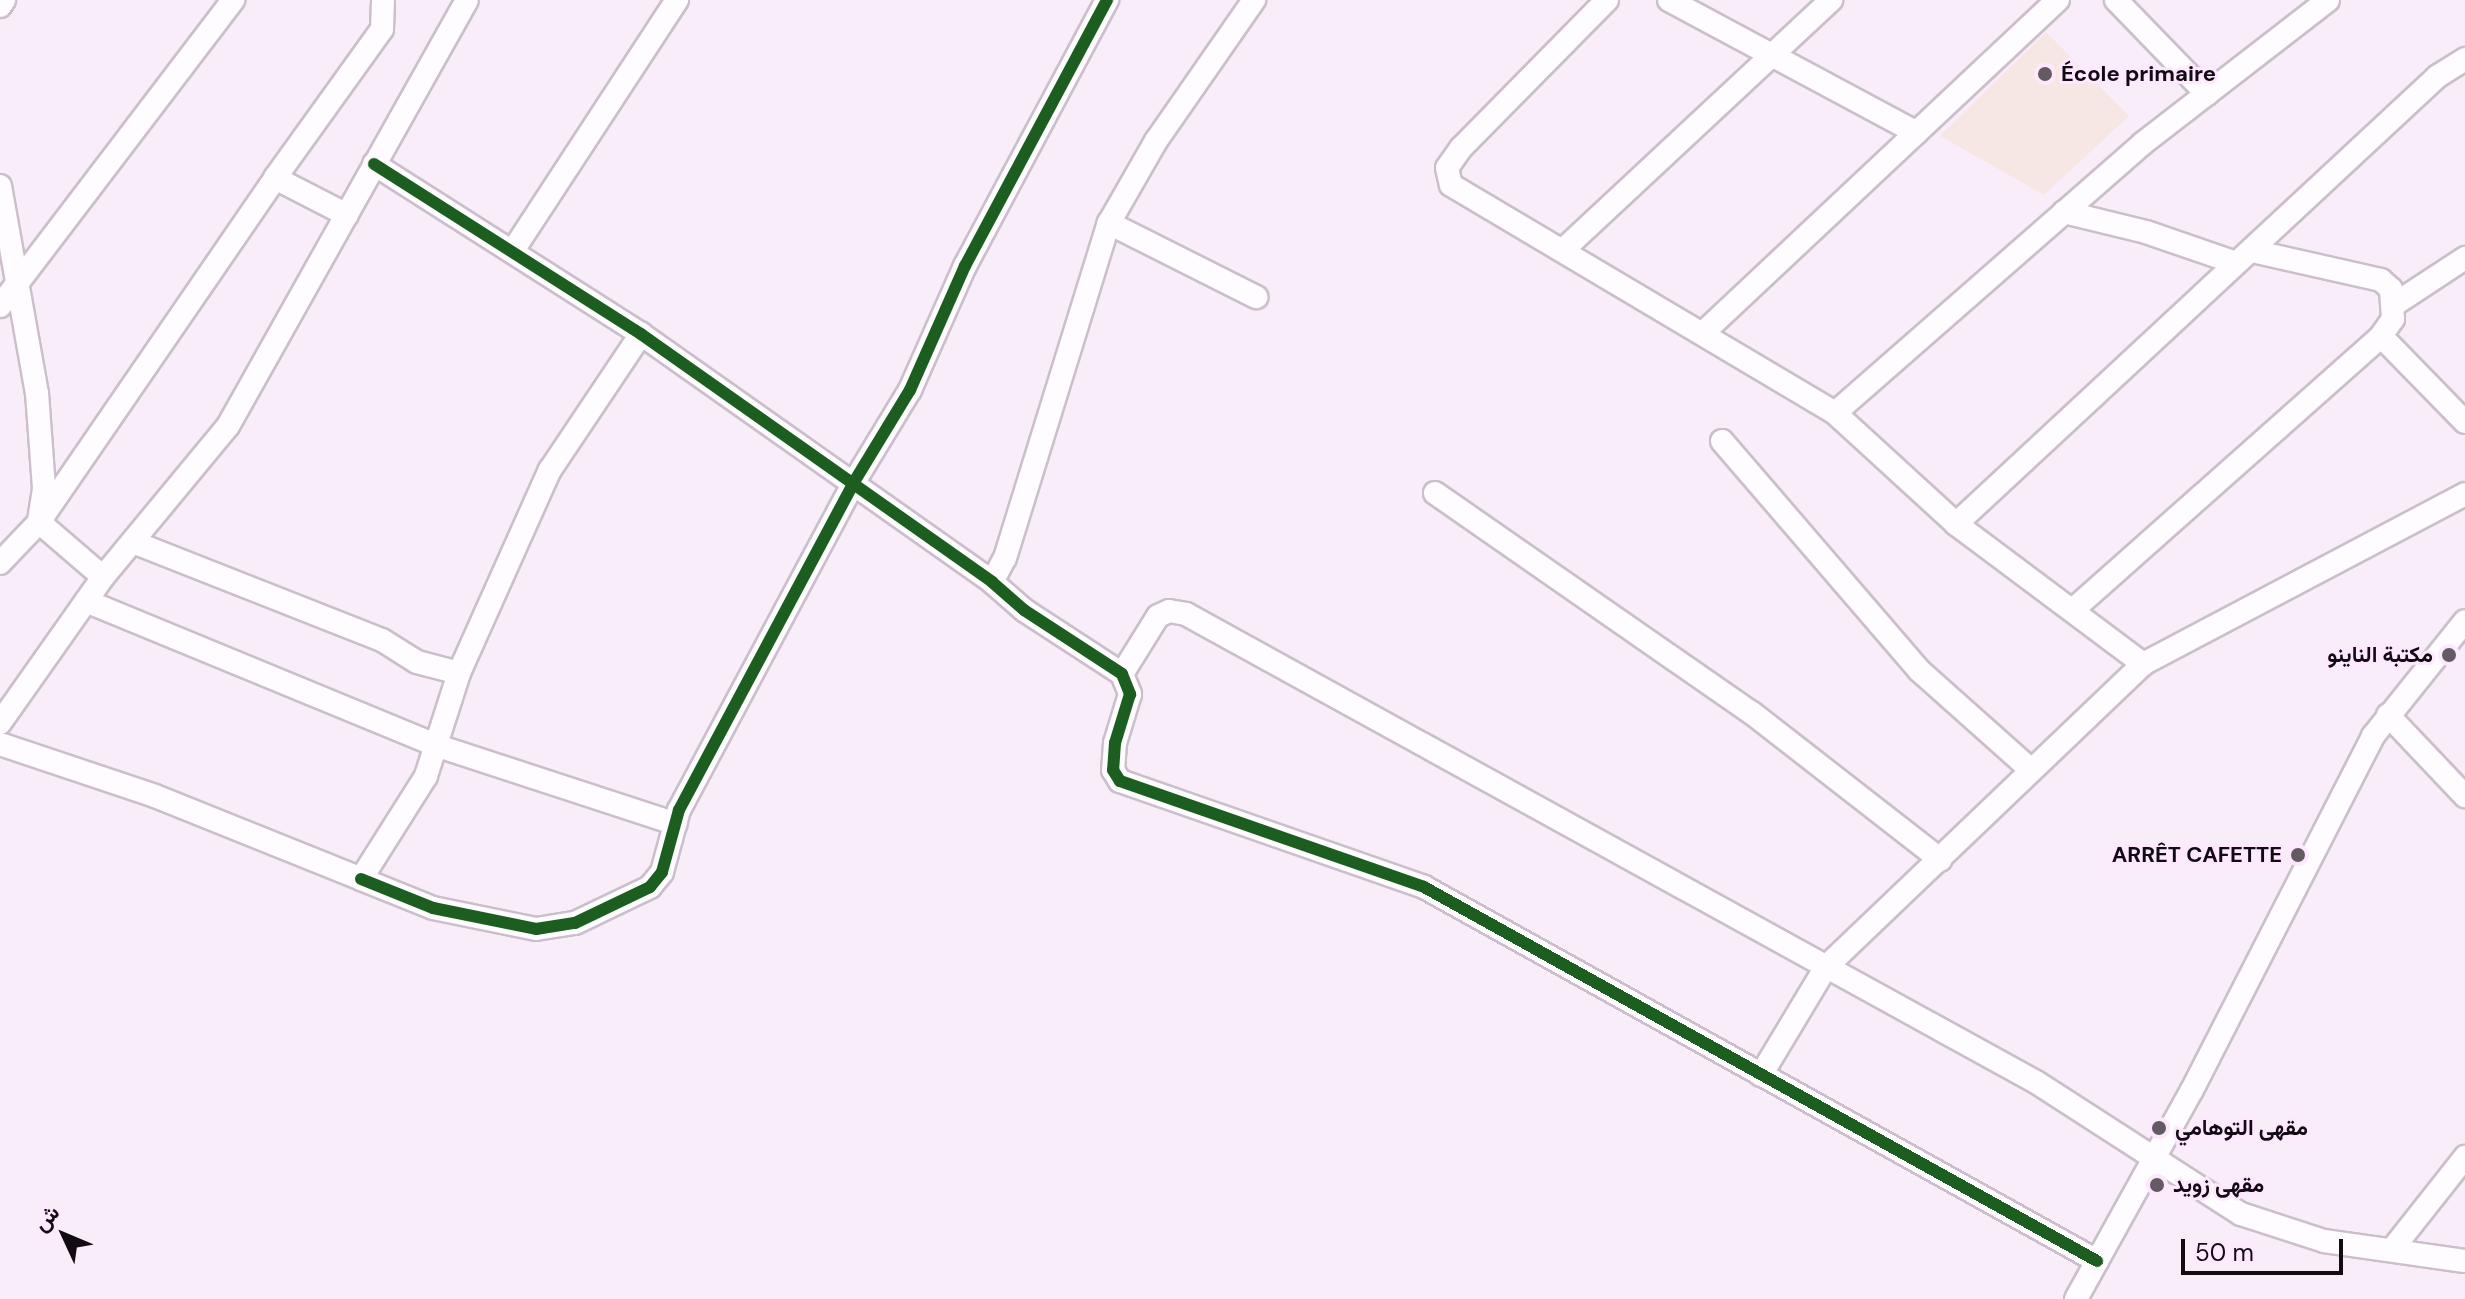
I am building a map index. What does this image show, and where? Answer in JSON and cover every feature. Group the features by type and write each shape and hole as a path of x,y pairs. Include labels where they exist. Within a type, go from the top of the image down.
{"street":[{"path":"0,6 4,0"},
{"path":"0,306 233,0"},
{"path":"0,563 39,522 275,178 382,29 383,0"},
{"path":"0,723 103,577 228,426 467,0"},
{"path":"514,249 622,76 677,0"},
{"path":"0,744 155,796 433,908 499,924 536,929 575,923 650,887 662,872 676,824 854,482 910,390 965,266 1107,0"},
{"path":"1607,0 1447,168 1451,185 1835,413 1956,524 2075,608 2143,664"},
{"path":"1669,0 1774,53 1917,133"},
{"path":"1563,250 1831,0"},
{"path":"1703,333 2058,0"},
{"path":"2116,0 2207,94"},
{"path":"1835,413 2064,212 2207,94 2328,0"},
{"path":"992,582 1005,558 1109,223 1156,141 1248,2"},
{"path":"1956,524 2438,76 2465,59"},
{"path":"374,164 514,249 641,334 854,482 992,582 1024,610 1122,674 1130,694 1115,743 1113,770 1120,781 1424,887 2097,1261"},
{"path":"275,178 347,215"},
{"path":"0,186 37,393 44,489 39,522"},
{"path":"2064,212 2244,257 2381,280 2391,289 2395,304"},
{"path":"1109,223 1256,297"},
{"path":"2075,608 2381,336 2395,304 2465,258"},
{"path":"361,879 426,776 459,673 550,470 641,334"},
{"path":"2381,336 2465,422"},
{"path":"1722,441 1920,671 2031,770"},
{"path":"1435,493 1752,713 1941,860"},
{"path":"1761,1075 1826,967 2143,664 2465,494"},
{"path":"39,522 103,577"},
{"path":"133,542 382,640 417,662 459,673"},
{"path":"86,601 438,746 676,824"},
{"path":"1122,674 1158,616 1169,611 1186,614 2036,1082 2241,1214 2278,1229 2324,1241 2394,1247 2465,1261"},
{"path":"2076,1299 2153,1160 2388,715 2465,621"},
{"path":"2388,715 2465,796"},
{"path":"2394,1247 2465,1157"}],"shaded area":[{"name":"École primaire","path":"2046,32 2129,116 2044,195 1940,136"}],"cycle path":[{"path":"361,879 433,908 536,929 575,923 650,887 662,872 679,810 854,482 910,390 965,266 1107,0"},
{"path":"374,164 641,334 992,582 1024,610 1122,674 1130,694 1115,743 1113,770 1120,781 1424,887 2097,1261"}],"place":[{"name":"École primaire","path":"2045,74"},
{"name":"مكتبة الناينو","path":"2449,655"},
{"name":"ARRÊT CAFETTE","path":"2298,855"},
{"name":"مقهى التوهامي","path":"2159,1128"},
{"name":"مقهى زويد","path":"2157,1185"}]}
